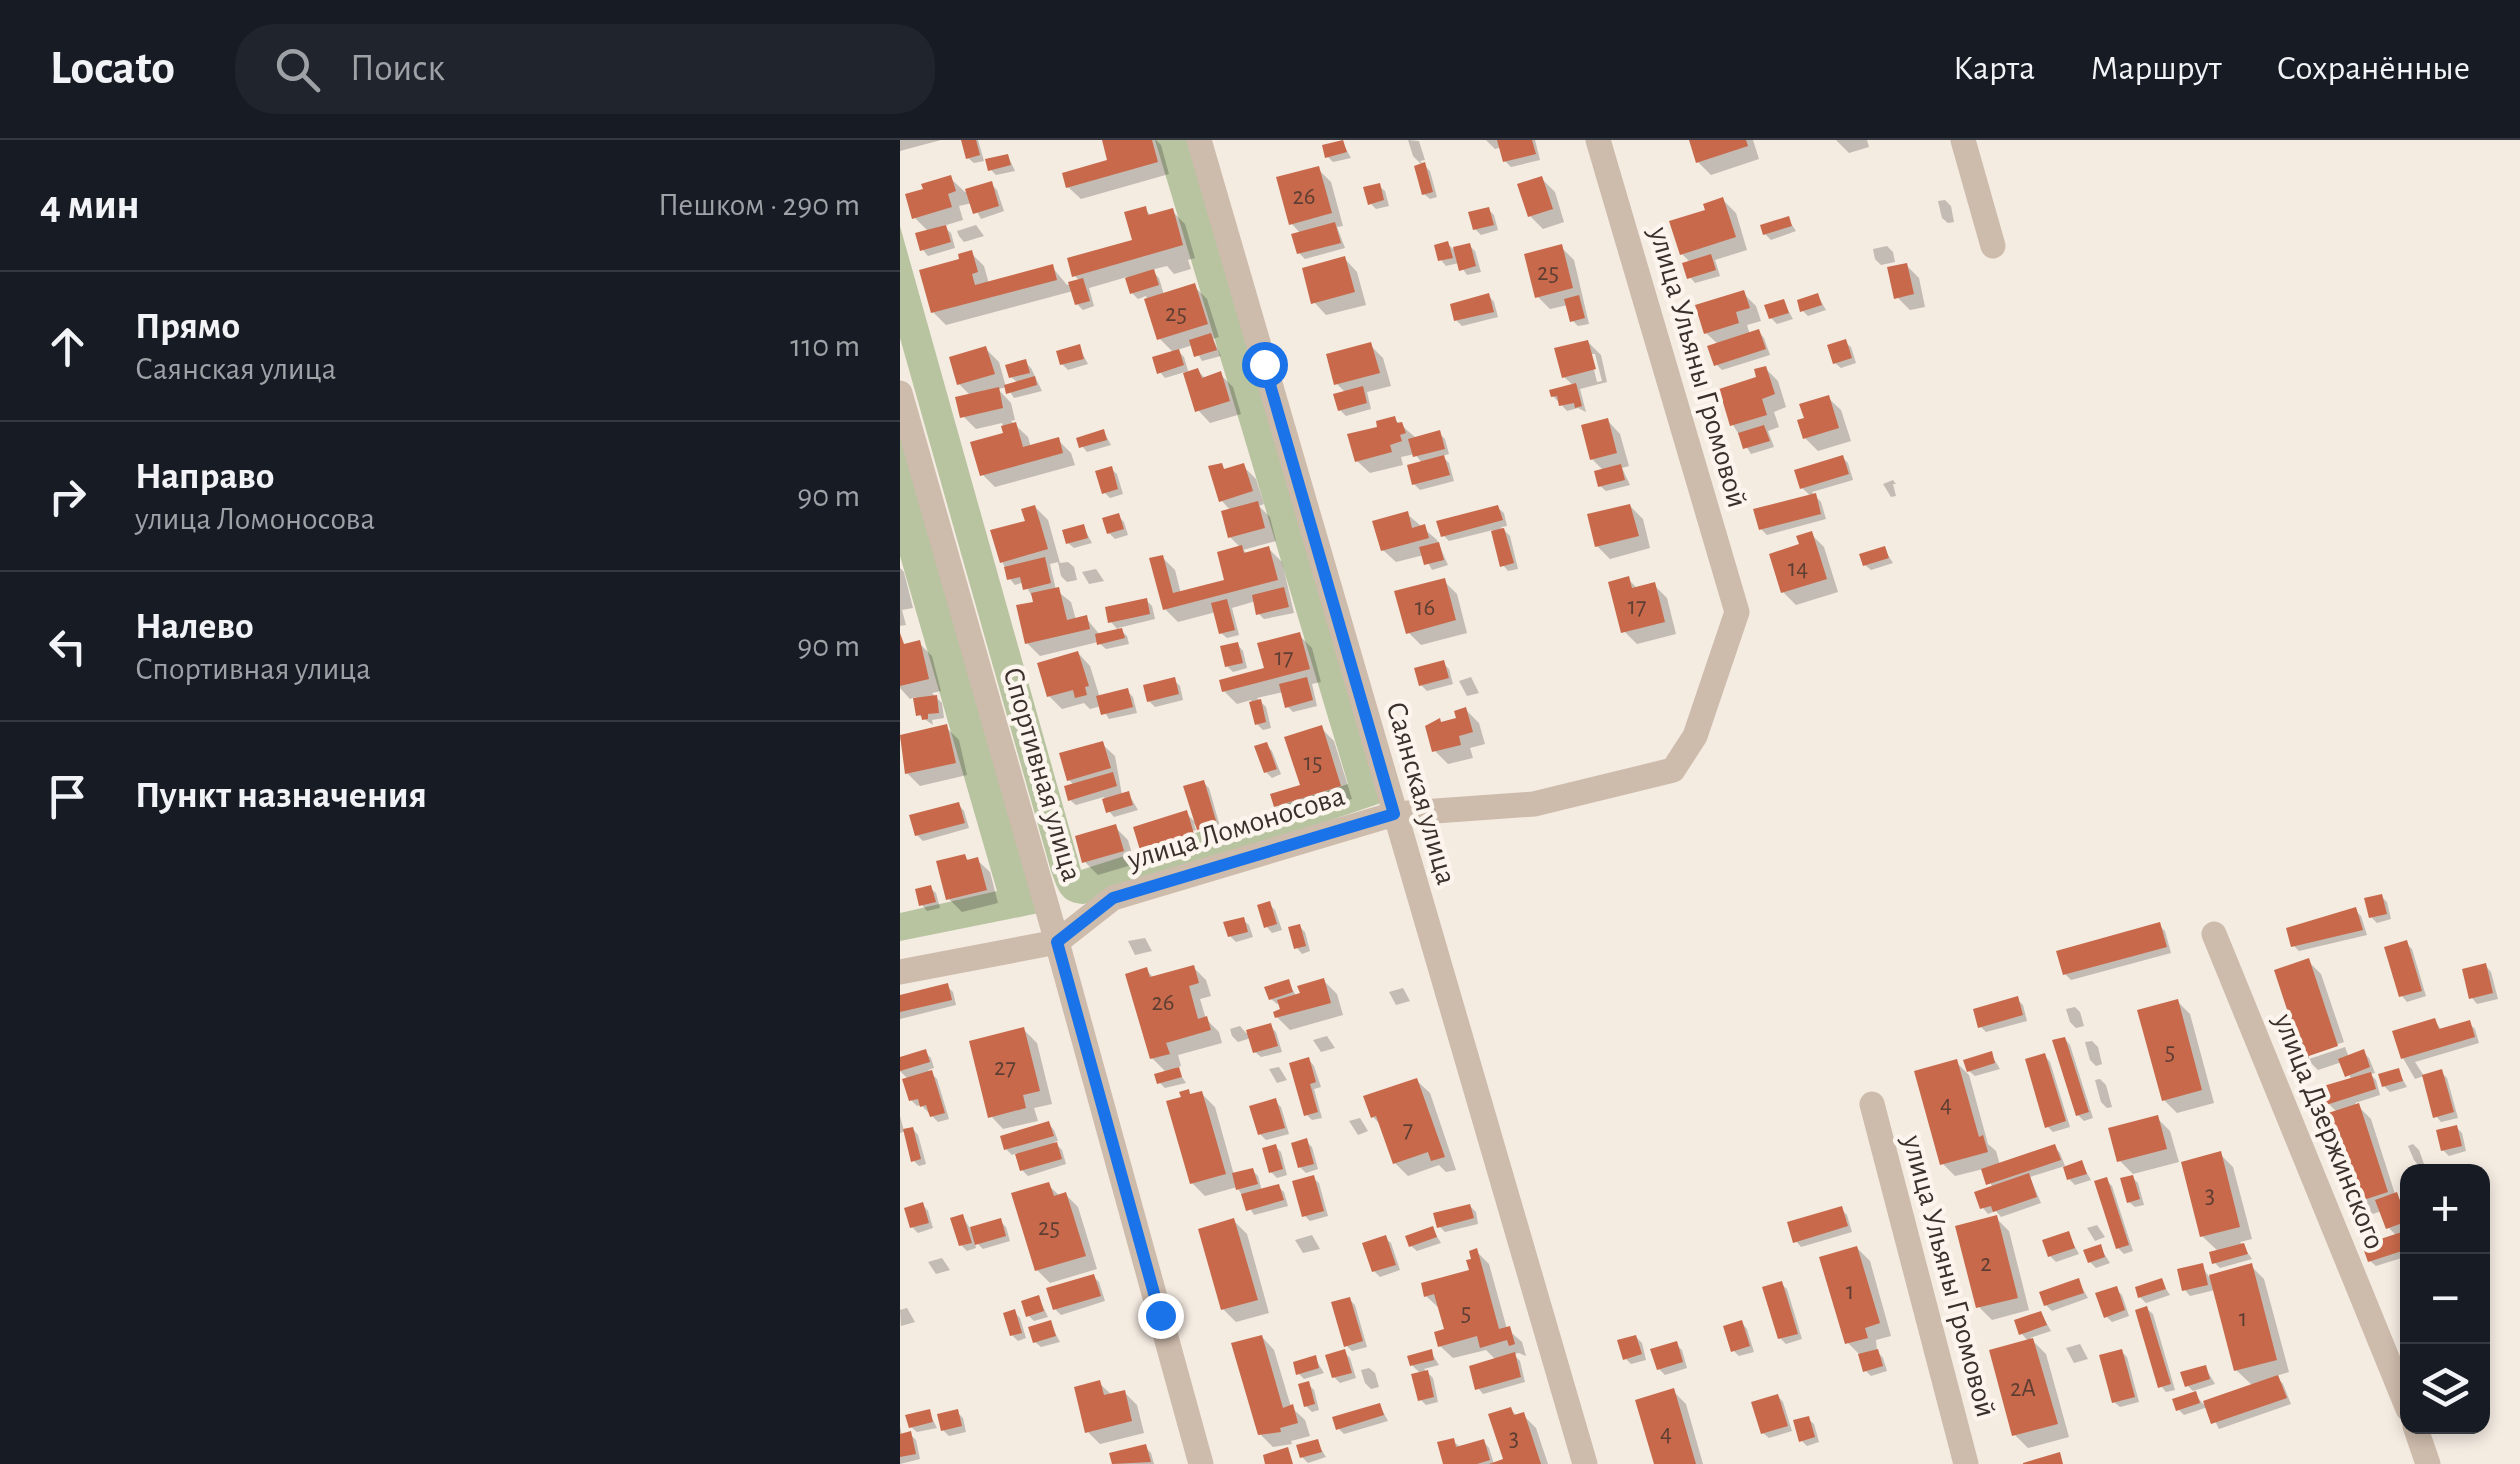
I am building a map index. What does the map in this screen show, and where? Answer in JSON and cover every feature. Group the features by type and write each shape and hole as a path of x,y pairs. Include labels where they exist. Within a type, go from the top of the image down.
{"street":[{"name":"Саянская улица","path":"1199,140 1585,1464"},
{"name":"улица Ульяны Громовой","path":"1598,140 1737,612"},
{"path":"1962,140 1993,246"},
{"name":"Спортивная улица","path":"900,393 1201,1464"},
{"name":"улица Ломоносова","path":"900,972 1057,942 1113,898 1394,814 1534,804 1674,770 1695,736 1737,612"},
{"name":"улица Дзержинского","path":"2214,934 2400,1388"},
{"name":"улица Ульяны Громовой","path":"1872,1104 1966,1464"},
{"path":"2418,1434 2428,1464"}],"green space":[{"path":"1155,140 1196,140 1387,801 1084,904 1065,898 1051,871 900,338 900,226 1081,870 1348,784"},
{"path":"900,427 1039,913 900,941 900,913 997,891 900,556"}],"building":[{"path":"961,140 976,140 980,155 966,159"},
{"path":"1102,140 1152,140 1158,162 1066,188 1062,173 1107,160"},
{"path":"1343,140 1347,152 1325,158 1322,145"},
{"path":"1497,140 1532,140 1536,154 1503,162"},
{"path":"1689,140 1746,140 1748,146 1696,163"},
{"path":"1008,154 1011,165 988,171 985,159"},
{"path":"1425,162 1433,192 1422,195 1414,166"},
{"path":"1319,166 1332,213 1289,225 1276,177"},
{"path":"951,175 956,191 948,194 952,207 912,219 905,194 923,189 921,184"},
{"path":"1542,176 1553,209 1528,217 1517,184"},
{"path":"992,181 999,206 973,214 965,189"},
{"path":"1380,183 1384,200 1368,205 1363,187"},
{"path":"1723,197 1736,237 1680,255 1669,221 1705,210 1703,204"},
{"path":"1146,206 1148,215 1173,208 1183,245 1072,277 1067,258 1132,240 1124,212"},
{"path":"1489,207 1494,225 1473,230 1468,212"},
{"path":"1789,216 1792,226 1763,235 1760,225"},
{"path":"1335,222 1341,243 1297,254 1291,234"},
{"path":"946,225 951,242 920,251 915,233"},
{"path":"1448,241 1453,258 1438,261 1434,245"},
{"path":"1470,243 1476,266 1459,271 1453,247"},
{"path":"1562,244 1573,288 1535,298 1524,254"},
{"path":"972,250 978,272 972,274 975,285 1053,264 1057,280 931,313 919,270 959,259 958,254"},
{"path":"1711,254 1716,270 1687,279 1682,263"},
{"path":"1345,256 1355,292 1311,304 1302,268"},
{"path":"1907,263 1914,294 1894,299 1887,267"},
{"path":"1154,269 1159,285 1130,294 1125,278"},
{"path":"1083,278 1090,301 1075,305 1068,282"},
{"path":"1195,283 1208,324 1157,340 1144,299"},
{"path":"1744,290 1750,308 1736,312 1739,323 1704,334 1695,305"},
{"path":"1489,293 1494,312 1454,321 1450,304"},
{"path":"1818,293 1822,305 1800,312 1797,300"},
{"path":"1579,295 1585,318 1570,322 1564,299"},
{"path":"1784,299 1789,313 1769,319 1764,305"},
{"path":"1759,329 1766,349 1714,366 1707,346"},
{"path":"1211,333 1217,350 1194,357 1189,340"},
{"path":"1846,339 1852,358 1833,364 1827,345"},
{"path":"1588,340 1596,369 1562,378 1554,348"},
{"path":"1371,342 1380,373 1334,385 1326,354"},
{"path":"1080,344 1084,359 1060,365 1056,351"},
{"path":"986,346 995,374 957,385 949,357"},
{"path":"1179,349 1184,365 1157,374 1152,357"},
{"path":"1026,359 1030,373 1009,378 1005,365"},
{"path":"1766,366 1775,394 1762,399 1767,415 1730,426 1719,389 1756,377 1754,369"},
{"path":"1198,368 1202,378 1221,371 1230,401 1195,412 1183,373"},
{"path":"1035,376 1037,385 1006,394 1004,385"},
{"path":"1576,383 1582,406 1559,406 1557,396 1551,397 1549,390"},
{"path":"1363,386 1367,403 1338,411 1333,394"},
{"path":"999,387 1003,408 960,418 955,397"},
{"path":"1829,395 1839,428 1803,439 1797,420 1804,418 1799,404"},
{"path":"1395,416 1406,433 1400,435 1402,441 1390,445 1392,452 1355,462 1347,434 1377,427 1376,421"},
{"path":"1608,418 1617,453 1590,460 1581,425"},
{"path":"1016,422 1023,447 1059,437 1063,453 980,476 970,442 1003,433 1001,426"},
{"path":"1764,425 1770,441 1743,449 1738,433"},
{"path":"1104,429 1107,440 1079,448 1076,438"},
{"path":"1440,430 1445,449 1413,457 1408,439"},
{"path":"1444,455 1450,475 1412,485 1407,465"},
{"path":"1843,455 1849,474 1800,489 1794,470"},
{"path":"1222,463 1224,469 1244,463 1253,491 1219,502 1208,466"},
{"path":"1621,464 1625,480 1598,487 1594,471"},
{"path":"1112,466 1118,489 1102,494 1095,471"},
{"path":"1816,493 1821,514 1759,530 1753,509"},
{"path":"1258,501 1265,528 1228,538 1221,511"},
{"path":"1630,504 1639,536 1595,547 1587,514"},
{"path":"1035,505 1048,549 1000,563 990,530 1025,521 1021,509"},
{"path":"1498,505 1503,520 1441,537 1436,521"},
{"path":"1408,511 1412,528 1425,524 1429,538 1381,551 1372,521"},
{"path":"1119,513 1124,529 1107,534 1102,518"},
{"path":"1084,524 1088,538 1066,544 1062,530"},
{"path":"1504,528 1514,563 1500,567 1491,531"},
{"path":"1812,531 1827,579 1781,593 1769,554 1799,544 1796,536"},
{"path":"1439,542 1444,560 1424,565 1419,547"},
{"path":"1242,545 1244,553 1269,546 1278,580 1163,610 1149,558 1163,555 1173,593 1224,580 1217,552"},
{"path":"1885,546 1889,558 1863,566 1859,554"},
{"path":"1045,557 1051,583 1023,590 1020,577 1007,580 1004,567"},
{"path":"1629,576 1632,588 1655,582 1665,622 1621,633 1608,582"},
{"path":"1445,578 1456,620 1406,634 1394,591"},
{"path":"1059,587 1067,620 1087,615 1090,629 1025,644 1016,605 1033,602 1031,593"},
{"path":"1284,587 1289,607 1256,615 1252,595"},
{"path":"1147,598 1150,614 1108,623 1105,607"},
{"path":"1227,599 1235,630 1219,634 1211,603"},
{"path":"1122,628 1125,638 1097,645 1095,634"},
{"path":"1300,632 1310,669 1222,692 1219,680 1264,668 1257,643"},
{"path":"900,633 904,644 920,640 929,679 900,686"},
{"path":"1238,642 1243,663 1225,667 1220,646"},
{"path":"1078,651 1089,686 1085,687 1087,695 1075,698 1073,690 1047,697 1037,663"},
{"path":"1444,660 1449,678 1419,686 1414,668"},
{"path":"1175,677 1179,694 1147,702 1143,685"},
{"path":"1307,677 1313,700 1285,708 1279,684"},
{"path":"1128,688 1133,707 1101,715 1096,696"},
{"path":"937,695 939,713 928,714 928,719 922,720 921,715 916,716 913,698"},
{"path":"1261,699 1266,722 1255,725 1249,702"},
{"path":"1466,707 1473,732 1459,736 1461,745 1432,752 1425,726 1440,718 1441,722 1456,718 1454,711"},
{"path":"947,724 956,763 905,774 900,735"},
{"path":"1322,725 1341,786 1274,807 1270,794 1300,785 1284,737"},
{"path":"1103,741 1111,768 1067,781 1059,753"},
{"path":"1267,742 1277,769 1264,773 1254,746"},
{"path":"1113,772 1117,786 1068,801 1064,786"},
{"path":"1204,780 1217,824 1197,830 1183,786"},
{"path":"1129,791 1133,805 1106,813 1102,799"},
{"path":"959,802 965,823 915,836 909,815"},
{"path":"1187,810 1194,834 1140,850 1133,827"},
{"path":"1116,824 1124,851 1082,863 1075,836"},
{"path":"965,854 967,860 978,857 987,890 946,900 936,861"},
{"path":"931,885 936,902 919,906 915,889"},
{"path":"2382,894 2387,914 2369,918 2364,898"},
{"path":"1270,901 1277,924 1264,928 1257,905"},
{"path":"2356,907 2363,930 2291,947 2286,928"},
{"path":"1244,917 1248,932 1228,937 1223,922"},
{"path":"2160,922 2167,947 2063,975 2056,951"},
{"path":"1300,924 1306,946 1294,949 1288,927"},
{"path":"2407,940 2422,991 2399,997 2384,947"},
{"path":"2309,958 2338,1046 2303,1058 2274,970"},
{"path":"2486,963 2493,993 2469,999 2462,969"},
{"path":"1194,965 1199,983 1189,986 1198,1019 1207,1016 1211,1030 1166,1043 1170,1054 1150,1059 1125,974 1147,967 1150,977"},
{"path":"1324,978 1331,1003 1275,1018 1273,1012 1280,1009 1277,1000 1300,993 1297,986"},
{"path":"1289,979 1293,992 1269,1000 1264,987"},
{"path":"948,983 952,1000 900,1012 900,995"},
{"path":"2018,996 2023,1015 1978,1028 1973,1009"},
{"path":"2178,999 2202,1090 2162,1101 2137,1010"},
{"path":"2435,1018 2439,1029 2470,1020 2475,1037 2401,1059 2392,1031"},
{"path":"1271,1023 1278,1046 1253,1053 1246,1030"},
{"path":"1024,1027 1040,1091 1023,1095 1026,1108 988,1118 969,1041"},
{"path":"2065,1037 2089,1112 2076,1116 2052,1040"},
{"path":"926,1049 930,1062 900,1071 900,1057"},
{"path":"2364,1049 2370,1067 2345,1077 2338,1059"},
{"path":"1992,1051 1995,1063 1967,1072 1963,1060"},
{"path":"2045,1053 2066,1121 2045,1128 2025,1059"},
{"path":"1309,1057 1316,1082 1310,1084 1318,1112 1304,1116 1289,1063"},
{"path":"1957,1059 1979,1137 1983,1135 1988,1152 1940,1165 1914,1071"},
{"path":"1179,1067 1182,1077 1157,1084 1154,1074"},
{"path":"2399,1068 2403,1081 2382,1087 2378,1074"},
{"path":"2442,1069 2454,1112 2433,1118 2422,1075"},
{"path":"932,1070 945,1113 930,1117 926,1105 920,1107 918,1099 909,1101 902,1079"},
{"path":"2371,1072 2376,1089 2326,1105 2320,1087"},
{"path":"1417,1078 1445,1157 1431,1161 1428,1152 1393,1164 1376,1116 1371,1118 1363,1096"},
{"path":"1189,1089 1190,1094 1202,1091 1226,1174 1190,1184 1166,1101 1181,1097 1179,1092"},
{"path":"1276,1098 1285,1128 1258,1135 1249,1106"},
{"path":"2359,1103 2388,1192 2348,1205 2319,1116"},
{"path":"2158,1115 2167,1149 2117,1162 2108,1128"},
{"path":"1049,1121 1054,1136 1004,1150 1000,1136"},
{"path":"2457,1125 2462,1146 2441,1151 2436,1130"},
{"path":"913,1127 921,1159 911,1162 903,1129"},
{"path":"1307,1138 1314,1164 1298,1168 1291,1143"},
{"path":"1057,1142 1062,1159 1020,1171 1015,1154"},
{"path":"1276,1144 1283,1169 1269,1173 1262,1148"},
{"path":"2055,1144 2061,1160 1986,1185 1981,1169"},
{"path":"2221,1151 2240,1227 2200,1237 2181,1162"},
{"path":"2082,1160 2087,1174 2067,1180 2063,1167"},
{"path":"1253,1168 1258,1184 1236,1190 1232,1173"},
{"path":"2029,1173 2037,1197 1993,1212 1991,1206 1980,1209 1974,1192"},
{"path":"1314,1175 1324,1211 1302,1217 1292,1181"},
{"path":"2133,1175 2140,1199 2127,1203 2120,1178"},
{"path":"2107,1177 2129,1245 2116,1249 2094,1181"},
{"path":"1049,1182 1054,1196 1066,1192 1086,1256 1035,1271 1011,1193"},
{"path":"1279,1184 1284,1200 1246,1211 1241,1194"},
{"path":"2397,1192 2400,1224 2386,1229 2375,1200"},
{"path":"923,1202 929,1223 910,1228 904,1208"},
{"path":"1470,1204 1474,1218 1437,1228 1433,1213"},
{"path":"1842,1206 1848,1226 1793,1243 1787,1222"},
{"path":"963,1214 972,1243 959,1246 950,1218"},
{"path":"1997,1215 2018,1298 1976,1308 1955,1226"},
{"path":"1001,1218 1006,1236 975,1245 970,1227"},
{"path":"1234,1218 1258,1300 1221,1310 1198,1229"},
{"path":"1433,1226 1437,1237 1409,1247 1405,1236"},
{"path":"2069,1231 2075,1248 2048,1257 2042,1240"},
{"path":"2400,1233 2400,1252 2368,1262 2362,1245"},
{"path":"1386,1235 1396,1265 1372,1272 1362,1243"},
{"path":"2244,1243 2248,1254 2212,1264 2209,1252"},
{"path":"2101,1244 2105,1257 2088,1263 2083,1250"},
{"path":"1857,1246 1880,1323 1865,1328 1868,1338 1845,1344 1819,1257"},
{"path":"1477,1248 1499,1329 1510,1326 1515,1344 1509,1346 1507,1340 1480,1348 1477,1336 1438,1347 1434,1332 1444,1329 1434,1294 1424,1297 1421,1283 1469,1270 1469,1251"},
{"path":"2203,1263 2208,1285 2182,1291 2177,1269"},
{"path":"2252,1263 2277,1360 2234,1371 2209,1275"},
{"path":"1094,1274 1101,1296 1053,1310 1046,1288"},
{"path":"2079,1278 2084,1293 2044,1306 2039,1292"},
{"path":"2162,1278 2166,1289 2138,1298 2135,1287"},
{"path":"1782,1281 1798,1334 1778,1339 1762,1287"},
{"path":"2117,1286 2125,1310 2104,1318 2095,1293"},
{"path":"1039,1295 1044,1311 1026,1317 1021,1301"},
{"path":"1350,1297 1363,1341 1344,1347 1331,1302"},
{"path":"2147,1306 2171,1384 2158,1388 2135,1310"},
{"path":"1015,1309 1022,1333 1010,1336 1003,1313"},
{"path":"2041,1311 2047,1325 2019,1335 2014,1320"},
{"path":"1051,1320 1056,1336 1033,1343 1028,1327"},
{"path":"1742,1320 1750,1346 1731,1352 1723,1326"},
{"path":"1262,1335 1283,1408 1293,1404 1298,1423 1280,1428 1281,1432 1258,1435 1231,1343"},
{"path":"1636,1335 1642,1354 1623,1360 1617,1340"},
{"path":"2033,1338 2058,1424 2012,1436 1989,1350"},
{"path":"1677,1341 1683,1362 1657,1370 1650,1349"},
{"path":"1345,1349 1352,1373 1332,1378 1325,1355"},
{"path":"1432,1349 1434,1360 1410,1366 1407,1356"},
{"path":"1878,1349 1883,1366 1863,1372 1858,1354"},
{"path":"2122,1349 2135,1397 2112,1403 2099,1355"},
{"path":"1515,1352 1521,1377 1475,1390 1469,1366"},
{"path":"1316,1355 1319,1368 1296,1375 1293,1362"},
{"path":"2206,1365 2210,1379 2185,1387 2180,1372"},
{"path":"1428,1370 1434,1397 1418,1401 1411,1374"},
{"path":"2278,1375 2287,1398 2211,1424 2203,1401"},
{"path":"1100,1380 1104,1395 1125,1390 1132,1421 1085,1433 1074,1387"},
{"path":"1309,1381 1315,1404 1304,1407 1298,1384"},
{"path":"1674,1388 1696,1464 1654,1464 1635,1400"},
{"path":"2196,1391 2200,1403 2176,1411 2172,1399"},
{"path":"1778,1394 1788,1426 1761,1434 1751,1402"},
{"path":"1380,1403 1384,1415 1336,1430 1332,1417"},
{"path":"1511,1407 1514,1415 1524,1412 1541,1464 1489,1464 1503,1459 1488,1414"},
{"path":"930,1409 933,1422 909,1428 905,1415"},
{"path":"958,1409 962,1426 941,1431 937,1414"},
{"path":"1809,1416 1815,1437 1799,1442 1793,1420"},
{"path":"911,1431 916,1454 900,1457 900,1434"},
{"path":"1454,1438 1456,1447 1484,1439 1490,1460 1443,1464 1437,1442"},
{"path":"1318,1439 1322,1452 1300,1458 1296,1445"},
{"path":"1146,1444 1151,1462 1112,1464 1109,1453"},
{"path":"1288,1447 1293,1464 1265,1464 1263,1455"},
{"path":"2060,1452 2063,1464 2023,1464 2023,1463"}],"route":[{"path":"1160,1315 1057,942 1113,898 1394,814 1264,364"}]}
